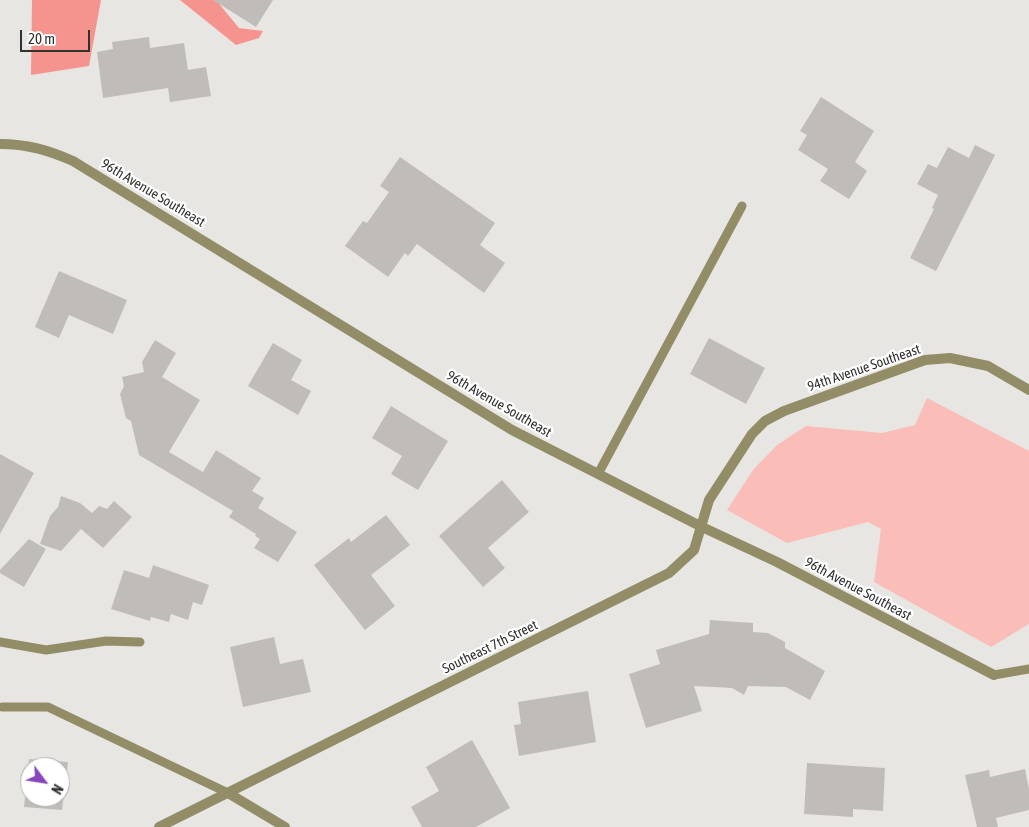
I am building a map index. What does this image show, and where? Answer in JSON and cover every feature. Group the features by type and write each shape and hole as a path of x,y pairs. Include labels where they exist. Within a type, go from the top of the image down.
{"street":[{"name":"96th Avenue Southeast","path":"0,144 22,144 47,149 73,160 512,430 702,527 777,562 994,676"},
{"name":"94th Avenue Southeast","path":"765,421 784,411 925,360 950,358 988,366 1029,390"},
{"name":"Southeast 7th Street","path":"159,827 669,573 694,550 709,500 752,434 765,421"},
{"path":"228,793 285,827"}],"lane":[{"path":"598,474 742,206"},
{"path":"0,642 46,650 106,641 140,642"},
{"path":"994,676 1029,668"},
{"path":"2,707 48,707 228,793"}],"shaded area":[{"path":"32,0 101,0 89,66 31,75"},
{"path":"180,0 216,0 239,28 263,31 259,38 236,45"},
{"path":"927,398 1029,451 1029,624 991,647 874,582 881,529 868,522 787,543 727,510 753,470 777,445 806,426 882,433 915,425"}],"building":[{"path":"213,0 273,0 256,27"},
{"path":"149,37 150,48 184,43 188,70 206,67 211,96 170,102 168,88 103,98 97,52 113,49 112,42"},
{"path":"821,97 874,131 855,162 867,171 849,199 820,181 828,169 798,150 807,135 800,131"},
{"path":"975,145 995,155 936,271 910,258 934,209 932,208 938,195 917,184 928,164 937,168 948,147 969,158"},
{"path":"400,157 495,223 480,245 505,263 484,293 417,244 408,256 405,253 388,277 345,246 363,221 367,223 389,192 380,186"},
{"path":"59,271 127,300 113,334 69,315 59,338 35,327"},
{"path":"709,338 765,368 746,404 690,374"},
{"path":"155,340 176,353 162,377 200,400 169,452 203,472 216,450 261,478 252,491 264,498 258,508 297,532 278,562 254,548 260,539 255,536 256,534 229,517 233,511 139,455 131,421 126,418 120,394 124,386 122,377 144,372 142,362"},
{"path":"273,343 302,360 291,380 311,391 298,415 248,386"},
{"path":"391,406 448,441 418,490 391,474 402,456 372,438"},
{"path":"0,454 34,473 0,534"},
{"path":"502,480 529,512 488,548 505,568 483,587 439,536"},
{"path":"61,496 80,503 92,513 99,506 107,509 114,501 132,517 103,548 81,529 61,551 40,544 50,516 58,507"},
{"path":"386,515 410,545 371,575 395,606 365,630 314,565 349,538 351,542"},
{"path":"29,539 46,549 24,587 0,573 0,570"},
{"path":"153,565 209,585 202,605 193,602 188,620 171,614 169,622 151,617 150,621 111,609 124,570 149,578"},
{"path":"710,620 753,623 753,632 768,633 785,642 785,648 825,671 810,700 786,687 748,686 744,695 732,688 694,686 702,711 646,728 629,674 660,664 656,650 709,634"},
{"path":"274,637 280,664 303,659 311,692 243,707 230,647"},
{"path":"588,691 596,742 519,756 514,725 521,724 518,702"},
{"path":"472,740 510,808 476,827 422,827 411,807 439,791 426,767"},
{"path":"807,763 885,768 883,811 853,809 853,817 804,814"},
{"path":"1025,769 1029,789 1029,810 996,818 998,827 977,827 965,775 989,770 990,777"},
{"path":"24,807 62,807 62,810"}]}
